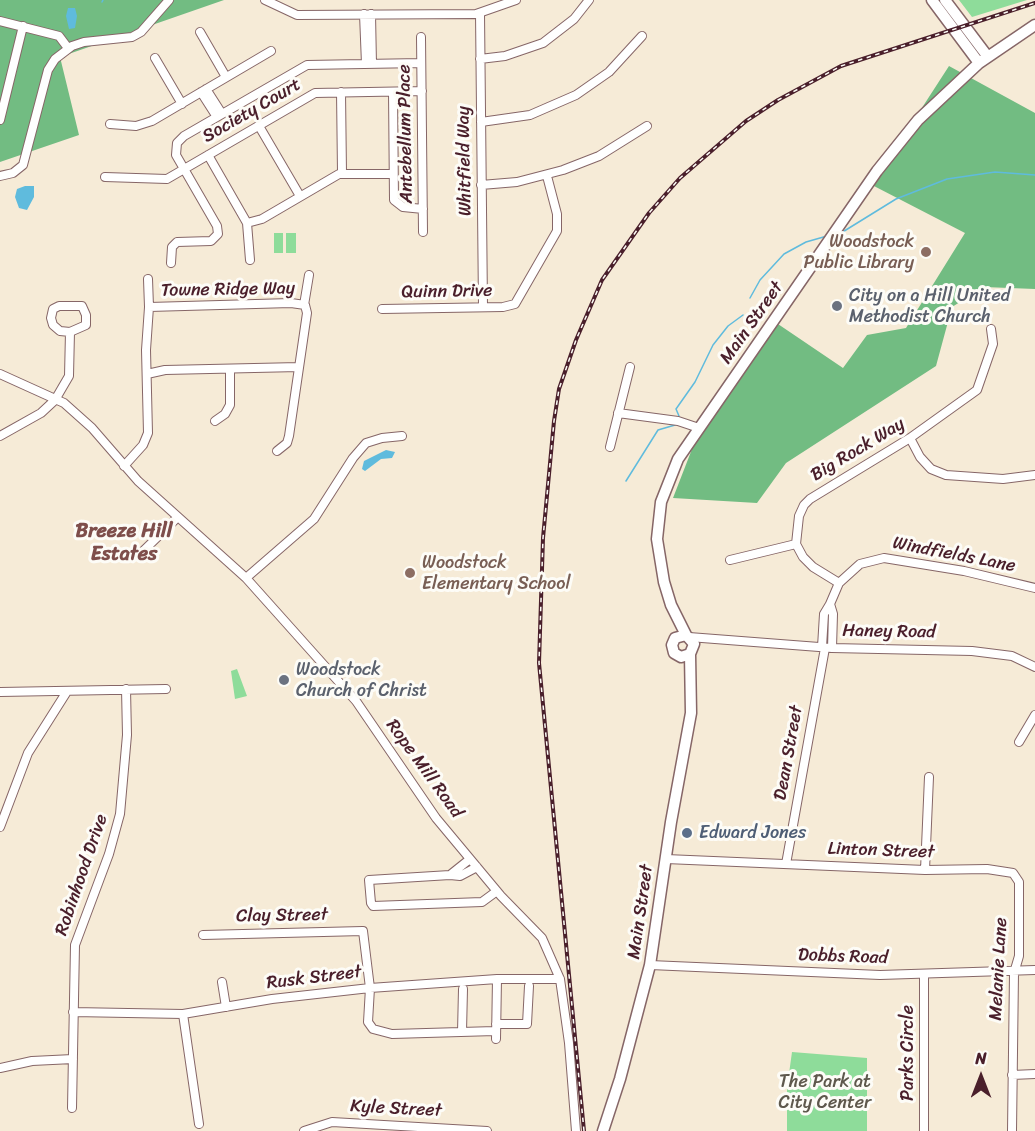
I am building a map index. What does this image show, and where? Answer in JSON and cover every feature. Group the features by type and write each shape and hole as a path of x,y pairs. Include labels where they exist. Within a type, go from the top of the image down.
{"main road":[{"path":"932,0 984,60"},
{"path":"945,0 984,60"},
{"name":"Main Street","path":"691,690 686,667 672,647 674,639 671,605 659,559 659,513 672,470 891,154 933,104 984,60 1035,25"},
{"name":"Main Street","path":"605,1129 650,965 688,731 691,653 694,644 671,605"},
{"path":"674,639 679,635 688,636"},
{"path":"676,654 683,657 691,653"}],"street":[{"path":"0,176 13,173 23,165 48,70 55,59 68,48 92,40 120,40 132,37 141,32 170,0"},
{"path":"265,0 292,15 480,13 516,0"},
{"path":"480,58 505,56 543,43 574,19 589,0"},
{"name":"Whitfield Way","path":"480,13 483,307"},
{"path":"368,14 369,64"},
{"path":"0,21 59,36 68,48"},
{"path":"0,120 23,26"},
{"path":"200,32 226,77"},
{"path":"481,122 530,115 576,95 609,72 642,36"},
{"name":"Antebellum Place","path":"421,37 423,232"},
{"path":"110,124 145,124 271,51"},
{"path":"155,58 182,104"},
{"path":"171,263 171,249 174,244 211,241 218,234 217,226 177,155 177,143 184,136 307,65 421,63"},
{"path":"204,91 219,116"},
{"name":"Society Court","path":"105,177 159,180 184,170 315,93 422,91"},
{"path":"341,92 342,173"},
{"path":"393,92 393,174 396,203 408,208 423,209"},
{"path":"259,126 300,196"},
{"path":"482,185 548,176 599,156 647,126"},
{"path":"208,155 247,223 250,260"},
{"path":"247,223 261,219 342,173 393,174"},
{"name":"Quinn Drive","path":"382,309 510,306 515,304 555,236 557,214 548,176"},
{"path":"304,305 309,276"},
{"path":"148,279 149,307"},
{"name":"Towne Ridge Way","path":"124,466 137,453 146,438 146,350 149,307 291,303 304,305 308,313 289,436 287,443 277,451"},
{"name":"Big Rock Way","path":"796,544 799,516 810,499 910,438 977,390 993,344 991,329"},
{"path":"0,436 33,420 55,400 69,376 70,332"},
{"path":"147,374 165,370 298,367"},
{"path":"610,447 630,367"},
{"path":"215,421 225,414 230,405 230,369"},
{"name":"Rope Mill Road","path":"0,374 17,384 48,394 64,403 92,428 124,466 177,518 246,578 356,701 436,818 496,891 542,938 560,979 569,1043 576,1131"},
{"path":"618,413 678,421 699,428"},
{"path":"246,578 314,519 353,458 366,443 382,438 402,436"},
{"path":"910,438 920,457 931,469 946,475 1003,479 1035,475"},
{"path":"138,556 177,518"},
{"path":"730,560 796,544 813,567 839,583 830,604 833,614 826,648"},
{"name":"Windfields Lane","path":"839,583 860,564 884,558 964,571 1035,588"},
{"name":"Haney Road","path":"688,636 826,648 972,651 1012,656 1035,667"},
{"name":"Haney Road","path":"691,653 704,645 739,641"},
{"name":"Dean Street","path":"786,864 826,648"},
{"name":"Robinhood Drive","path":"72,1108 75,945 109,854 120,814 127,735 126,689"},
{"path":"0,693 166,689"},
{"path":"0,827 28,753 66,693"},
{"path":"1019,742 1035,715"},
{"path":"925,870 929,777"},
{"path":"450,875 470,859"},
{"name":"Linton Street","path":"666,859 925,870 987,868"},
{"path":"477,867 460,876 369,880 370,903 373,906 482,902 496,891"},
{"name":"Melanie Lane","path":"987,868 1013,873 1018,882 1019,956 1014,973 1012,1131"},
{"name":"Clay Street","path":"203,935 363,931 369,988"},
{"name":"Dobbs Road","path":"650,965 858,975 1014,973 1035,970"},
{"name":"Parks Circle","path":"924,975 924,1131"},
{"path":"496,1031 497,979"},
{"name":"Rusk Street","path":"73,1012 183,1014 369,988 497,979 560,979"},
{"path":"222,982 226,1007"},
{"path":"369,988 368,1022 373,1029 392,1034 496,1031 527,1024 530,986"},
{"path":"462,1032 463,989"},
{"path":"183,1014 199,1125"},
{"path":"0,1068 32,1061 72,1059"},
{"path":"1012,1075 1035,1074"},
{"name":"Kyle Street","path":"304,1131 332,1122 487,1131"}],"green space":[{"path":"0,0 224,0 60,57 79,135 0,162"},
{"path":"959,0 1027,0 972,17"},
{"path":"949,66 1035,113 1035,289 984,287 952,307 936,366 786,463 757,503 673,498 699,431 775,322 843,368 867,335 906,328 965,233 872,185"},
{"path":"274,233 283,233 283,253 274,253"},
{"path":"286,233 296,233 296,253 286,253"},
{"path":"237,669 247,696 235,699 231,671"},
{"name":"The Park at City Center","path":"792,1052 867,1058 867,1131 787,1131 787,1088"}],"water":[{"path":"68,8 75,8 77,16 75,28 69,29 66,16"},
{"path":"34,186 34,197 27,210 19,208 15,197 17,189"},
{"path":"386,450 395,452 392,458 381,459 365,471 362,469 364,461"}],"waterway":[{"path":"841,233 896,199 947,179 995,172 1035,175"},
{"path":"750,298 760,280 784,254 806,242 827,236"},
{"path":"679,416 676,409 695,382 713,345 728,326 743,315"},
{"path":"626,481 658,430 675,425"}],"railway":[{"path":"584,1131 539,663 543,538 554,421 559,389 576,340 602,280 649,213 680,178 746,121 778,100 841,66 1035,3"}],"place":[{"name":"Woodstock Public Library","path":"926,252"},
{"name":"City on a Hill United Methodist Church","path":"837,306"},
{"name":"Woodstock Elementary School","path":"410,573"},
{"name":"Woodstock Church of Christ","path":"284,680"},
{"name":"Edward Jones","path":"687,833"}],"district":[{"name":"Breeze Hill Estates","path":"124,544"}]}
